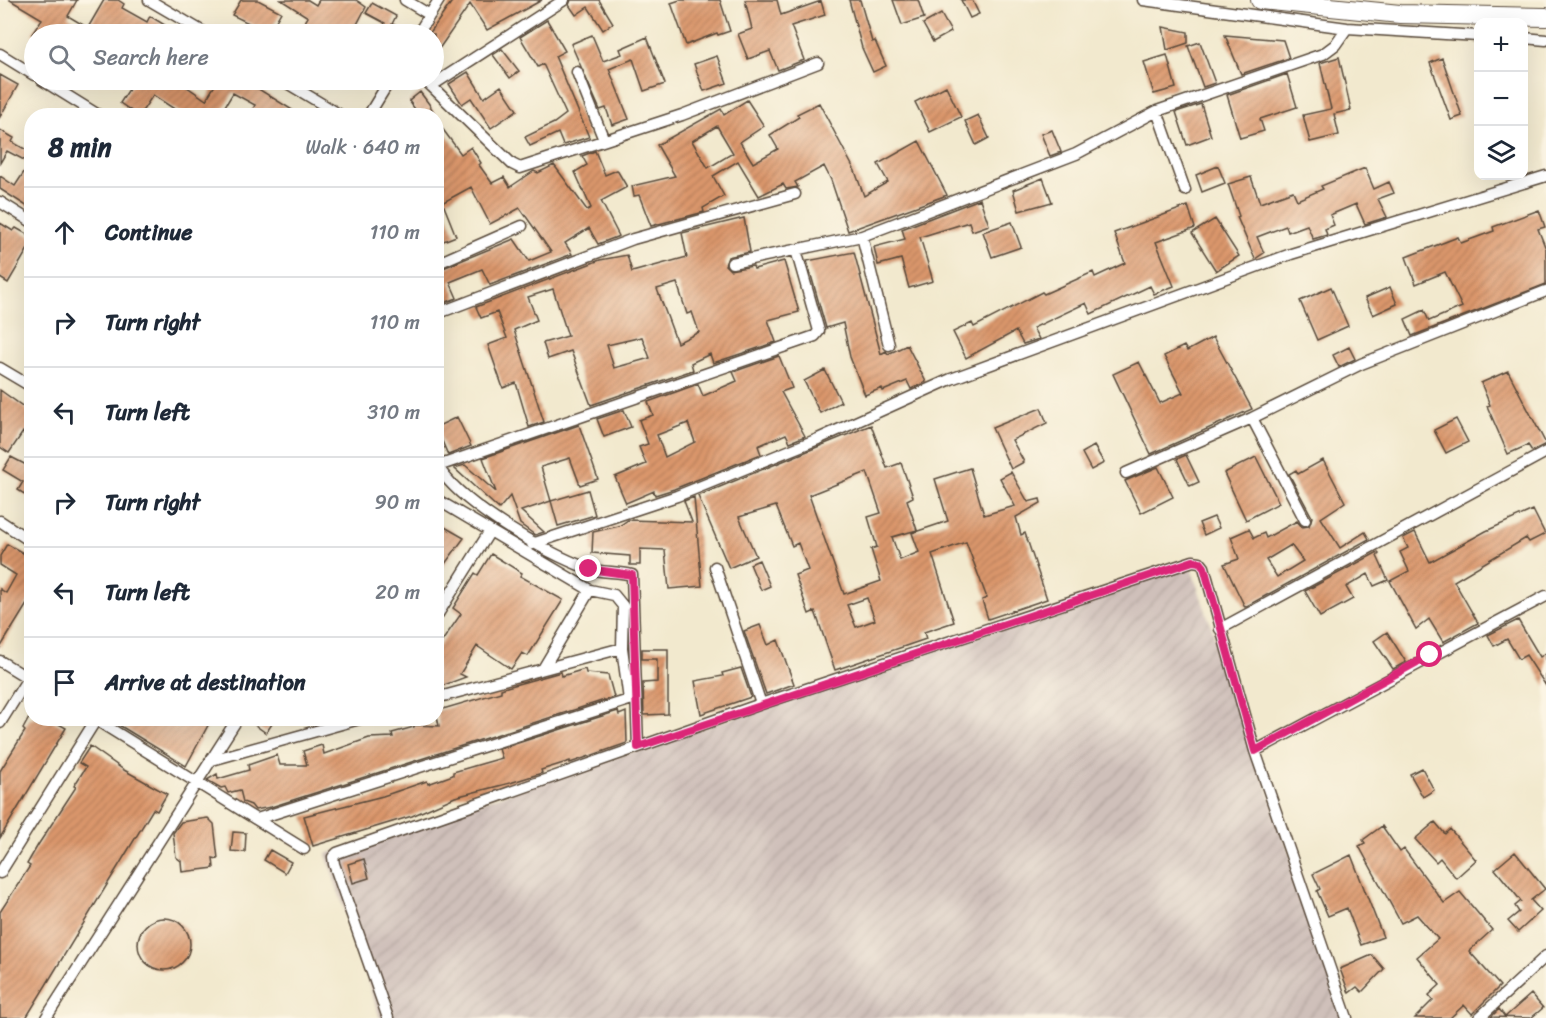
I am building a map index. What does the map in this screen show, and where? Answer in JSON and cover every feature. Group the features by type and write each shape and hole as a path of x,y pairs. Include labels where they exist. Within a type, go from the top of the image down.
{"highway":[{"path":"1260,0 1398,22 1546,17"}],"street":[{"path":"149,0 190,24"},
{"path":"405,0 430,15"},
{"path":"424,24 439,0"},
{"path":"444,73 564,0"},
{"path":"1143,0 1347,28 1398,22 1474,35"},
{"path":"732,263 862,236 1076,154 1157,111 1323,54 1335,45 1347,28"},
{"path":"1528,38 1546,40"},
{"path":"0,54 24,69"},
{"path":"435,90 512,164 520,168 682,115 818,63"},
{"path":"577,72 604,140"},
{"path":"58,90 87,108"},
{"path":"299,90 329,108"},
{"path":"373,108 384,90"},
{"path":"1157,111 1185,190"},
{"path":"532,544 677,496 818,439 951,380 1292,254 1546,176"},
{"path":"444,311 633,239 795,194"},
{"path":"0,202 24,217"},
{"path":"444,260 522,226"},
{"path":"862,236 889,345"},
{"path":"444,462 815,336 819,332 796,250"},
{"path":"1126,473 1252,418 1361,364 1546,291"},
{"path":"0,368 24,382"},
{"path":"1252,418 1305,520"},
{"path":"1220,629 1546,452"},
{"path":"444,474 450,482 532,544 589,569 632,575 638,747"},
{"path":"257,819 629,700 622,648 623,606 620,599 614,595 590,590 444,504"},
{"path":"0,521 24,537"},
{"path":"444,604 490,531"},
{"path":"388,1018 333,857 337,853 761,704 1193,561 1200,562 1204,567 1255,751 1347,1018"},
{"path":"715,567 761,704"},
{"path":"544,667 590,590"},
{"path":"1255,751 1546,596"},
{"path":"444,696 544,667 622,648"},
{"path":"0,661 24,674"},
{"path":"0,723 24,686"},
{"path":"0,873 92,726"},
{"path":"107,726 304,849"},
{"path":"46,1018 233,726"},
{"path":"212,760 334,726"},
{"path":"1479,1018 1546,956"}],"shaded area":[{"path":"1190,565 1347,1018 380,1018 326,854"}],"building":[{"path":"10,0 77,0 68,16 82,24 39,24 42,19"},
{"path":"104,0 118,0 124,4 122,8 147,22 150,16 163,24 90,24"},
{"path":"241,0 258,0 281,12 274,24 250,24 232,15"},
{"path":"281,0 308,0 316,5 319,0 356,0 366,7 357,24 304,24 308,17"},
{"path":"453,0 542,0 487,30 470,4 444,42 444,24 436,24"},
{"path":"571,0 599,0 613,23 603,30 588,7 576,15 569,5"},
{"path":"680,0 720,0 730,31 718,35 717,33 686,45 671,3"},
{"path":"745,0 777,0 781,15 821,1 825,15 791,26 804,60 778,70 770,51 748,59 738,34 752,29"},
{"path":"849,0 860,0 872,42 875,41 886,66 873,72 862,48"},
{"path":"893,0 918,0 924,18 902,25"},
{"path":"961,0 972,0 979,14 970,18"},
{"path":"372,3 396,16 392,24 384,24 366,13"},
{"path":"941,14 951,32 933,42 923,24"},
{"path":"547,20 565,51 555,56 589,137 563,145 558,133 530,146 525,137 554,123 566,114 543,64 538,67 520,37"},
{"path":"1163,27 1188,32 1188,43 1167,50"},
{"path":"592,35 603,61 622,54 620,49 647,37 665,84 644,91 633,59 609,69 629,119 612,125 606,108 600,110 571,44"},
{"path":"1225,35 1283,40 1289,58 1241,74"},
{"path":"1200,42 1215,83 1203,87 1188,46"},
{"path":"502,49 519,71 510,78 493,55"},
{"path":"1167,55 1176,88 1154,94 1144,62"},
{"path":"717,56 727,83 704,91 694,64"},
{"path":"1339,57 1351,110 1334,114 1339,135 1310,142 1303,115 1331,109 1320,63"},
{"path":"1442,58 1462,116 1451,120 1430,63"},
{"path":"468,72 484,98 501,86 517,110 491,128 471,98 462,104 449,84"},
{"path":"1287,74 1297,107 1260,119 1264,131 1240,138 1227,95"},
{"path":"0,75 18,85 0,117"},
{"path":"946,86 961,117 930,132 915,102"},
{"path":"128,90 192,90 206,100 212,90 260,90 289,108 253,108 255,105 233,93 224,108 173,108 153,95 144,108 127,108 120,103"},
{"path":"420,92 431,108 414,108 409,101"},
{"path":"747,100 764,126 740,142 753,163 778,149 770,135 799,117 797,114 819,103 855,171 864,196 888,182 878,164 919,141 947,195 848,231 824,166 795,182 798,187 786,189 783,184 759,196 738,161 713,176 724,196 703,208 704,212 651,226 639,195 634,196 632,186 675,176 657,145 721,109 724,115","holes":["717,126 733,153 708,168 692,141"]},
{"path":"1201,104 1211,136 1187,145 1176,112"},
{"path":"978,115 989,138 976,145 965,121"},
{"path":"0,130 14,138 12,142 24,149 24,160 7,151 0,163"},
{"path":"1052,130 1061,152 1050,156 1041,134"},
{"path":"444,131 461,154 471,147 481,163 479,165 492,183 504,177 510,187 534,171 538,173 554,165 587,210 591,208 575,172 587,165 582,156 595,151 605,175 617,170 627,187 601,201 619,236 598,244 589,228 565,243 572,254 490,285 482,269 450,282 457,298 444,303 444,268 514,239 529,261 551,252 520,208 490,224 471,187 444,202"},
{"path":"1218,166 1225,183 1202,192 1196,175"},
{"path":"1365,168 1374,189 1389,182 1394,193 1378,199 1387,217 1365,224 1356,204 1330,215 1334,225 1325,229 1327,235 1313,239 1307,225 1288,232 1286,226 1257,237 1264,253 1255,259 1237,217 1239,216 1228,184 1251,177 1260,203 1293,191 1297,200 1323,189 1321,186"},
{"path":"24,172 24,204 0,189 0,176 15,186"},
{"path":"1043,178 1052,202 1019,211 1013,190"},
{"path":"980,199 989,225 972,231 969,222 920,237 933,281 909,288 901,259 878,265 874,247 905,239 902,229"},
{"path":"444,206 456,236 444,241"},
{"path":"1188,206 1195,228 1156,242 1174,286 1154,294 1150,286 1091,314 1086,303 1033,328 1039,339 1023,344 1016,331 966,358 953,332 972,323 974,327 1042,292 1044,294 1093,272 1095,277 1125,263 1114,233"},
{"path":"1539,210 1545,227 1538,229 1546,249 1546,284 1412,336 1405,319 1424,310 1429,321 1462,307 1445,272 1416,284 1406,257 1458,237 1461,243 1494,231 1493,227"},
{"path":"744,218 750,252 728,257 725,265 730,270 753,266 754,269 784,261 799,312 768,320 776,342 713,363 710,354 691,363 693,370 591,405 571,351 548,359 543,343 568,336 553,289 528,297 537,320 514,330 544,422 529,427 516,383 503,388 488,345 507,338 497,312 481,318 476,307 600,260 627,255 632,272 687,257 682,233","holes":["677,283 687,314 692,312 699,332 677,343 657,289","642,337 650,358 614,368 607,345"]},
{"path":"1215,219 1239,256 1216,271 1192,233"},
{"path":"1012,222 1021,247 992,257 983,232"},
{"path":"0,223 13,231 16,228 24,232 24,256 8,283 0,278"},
{"path":"854,252 881,354 886,351 888,354 907,345 926,382 911,389 907,381 883,391 882,388 865,395 850,357 843,323 826,328 807,261"},
{"path":"1331,287 1348,326 1317,340 1300,301"},
{"path":"1390,287 1397,304 1373,315 1365,298"},
{"path":"1213,337 1252,409 1151,454 1113,374 1139,362 1160,403 1183,393 1164,356 1184,346 1187,351"},
{"path":"1349,347 1355,359 1339,367 1333,355"},
{"path":"779,356 792,388 781,392 805,436 790,442 786,434 758,446 761,454 674,489 655,495 654,491 626,503 615,477 646,464 639,447 648,444 639,420 653,415 648,402 698,384 703,396 737,381 733,372","holes":["688,423 695,442 665,457 657,435"]},
{"path":"825,370 841,402 820,413 804,381"},
{"path":"1508,371 1546,444 1532,451 1528,445 1508,454 1487,406 1490,405 1481,383"},
{"path":"0,390 24,407 24,433 9,453 0,447"},
{"path":"1041,408 1047,423 1012,440 1024,462 1011,469 992,428"},
{"path":"624,410 631,427 604,437 597,419"},
{"path":"457,417 471,446 448,455 444,446 444,423"},
{"path":"1456,419 1468,442 1446,453 1434,430"},
{"path":"579,425 598,479 580,485 570,458 541,467 551,501 521,511 544,532 535,535 520,524 510,496 499,509 454,468 465,465 496,492 483,458"},
{"path":"871,425 887,468 901,463 913,497 907,500 917,530 892,537 900,560 919,552 912,533 948,521 935,479 970,468 984,515 1015,506 1000,478 1011,472 1028,502 1040,499 1041,503 1016,517 1021,535 1025,533 1047,599 988,619 982,600 987,598 966,542 932,554 954,622 924,632 926,639 835,670 815,611 809,614 795,575 808,570 798,543 792,546 776,506 739,517 756,556 729,568 698,496","holes":["867,472 881,513 868,517 877,547 871,549 881,581 844,594 809,495","867,598 875,620 856,627 847,605"]},
{"path":"1094,446 1104,463 1091,470 1082,453"},
{"path":"1186,455 1199,482 1190,486 1177,459"},
{"path":"11,457 24,464 24,494 18,490 23,482 3,470"},
{"path":"1256,457 1279,503 1246,520 1224,473"},
{"path":"1323,460 1345,502 1321,518 1340,548 1365,532 1369,539 1245,607 1224,564 1239,559 1231,537 1249,529 1254,538 1264,533 1266,538 1297,521 1302,527 1309,526 1312,517 1289,474 1296,470 1298,474","holes":["1291,545 1303,561 1277,577 1266,560"]},
{"path":"1158,467 1173,497 1141,513 1125,481"},
{"path":"588,490 595,515 558,526 551,501"},
{"path":"694,497 702,586 669,589 665,550 640,549 640,565 630,565 630,556 592,553 593,532 619,526 628,520 692,522 684,501"},
{"path":"1533,510 1545,534 1529,542 1526,538 1454,581 1478,623 1443,642 1429,619 1416,629 1390,581 1409,571 1400,552 1408,548 1403,538 1415,532 1430,562 1486,531"},
{"path":"1214,517 1219,528 1204,535 1199,523"},
{"path":"444,527 464,538 444,565"},
{"path":"7,544 24,554 24,609 0,648 0,589 6,593 16,575 0,565 0,556"},
{"path":"1378,552 1377,556 1388,580 1374,586 1368,574 1346,587 1353,599 1320,617 1305,591"},
{"path":"491,554 522,573 520,576 563,600 528,656 522,653 511,669 477,646 460,674 466,677 444,685 444,638 461,614 453,608 475,573 478,575"},
{"path":"759,560 770,586 761,590 750,564"},
{"path":"1518,620 1540,657 1546,653 1546,686 1526,655 1519,659 1507,639 1494,646 1488,635"},
{"path":"760,625 768,645 778,640 794,684 766,694 744,631"},
{"path":"1387,632 1406,662 1393,669 1374,641"},
{"path":"642,649 668,649 668,714 644,715 643,683 657,682 657,659 642,659"},
{"path":"741,668 751,697 701,714 695,681 723,676 722,673"},
{"path":"585,669 586,673 608,675 614,697 271,807 255,810 251,805 243,802 240,790 228,793 225,787 221,788 207,780 217,774 218,779 249,770 248,765 277,755 280,765 307,765 303,751 322,745 324,754 369,738 393,737 392,733 414,726 444,726 444,709 501,692 501,689 507,687 561,672 562,676"},
{"path":"618,711 619,715 626,712 627,743 570,763 570,761 541,770 542,773 455,797 412,816 313,846 304,816 383,796 427,781 428,784 453,775 453,772 502,758 499,749"},
{"path":"25,726 62,726 66,728 0,838 0,771 25,731 23,729"},
{"path":"121,726 208,726 186,766"},
{"path":"256,726 271,726 266,733"},
{"path":"90,746 124,770 167,794 157,811 153,809 26,1018 0,1018 0,912 30,866 27,864 38,845 76,787 74,786 86,767 79,763"},
{"path":"1422,768 1434,790 1423,797 1410,774"},
{"path":"208,818 214,824 218,859 213,858 214,868 182,872 181,861 176,857 173,833 181,822"},
{"path":"1435,822 1445,834 1450,829 1476,860 1456,878 1440,858 1436,862 1415,839"},
{"path":"1382,826 1400,852 1404,849 1444,903 1460,892 1492,930 1469,951 1500,986 1472,1014 1464,1005 1450,1018 1415,1018 1433,1000 1429,995 1440,985 1417,957 1438,939 1417,915 1401,923 1359,846 1365,843 1363,840"},
{"path":"233,832 246,833 245,852 231,851"},
{"path":"270,850 291,862 285,873 264,860"},
{"path":"1515,852 1545,889 1531,900 1541,911 1518,932 1508,921 1519,912 1515,906 1521,901 1495,869"},
{"path":"1351,855 1383,937 1361,945 1347,908 1328,916 1317,891 1320,889 1313,874"},
{"path":"364,859 369,878 353,883 348,864"},
{"path":"159,918 169,918 178,922 186,930 190,944 186,958 178,966 169,970 159,970 150,966 142,958 138,949 138,939 142,930 150,922"},
{"path":"1372,955 1384,969 1362,992 1357,987 1349,993 1340,969"},
{"path":"1531,994 1543,1008 1531,1018 1491,1017 1499,1009 1505,1017"}],"route":[{"path":"589,569 632,575 638,747 1193,561 1200,562 1204,567 1255,751 1430,655"}]}
